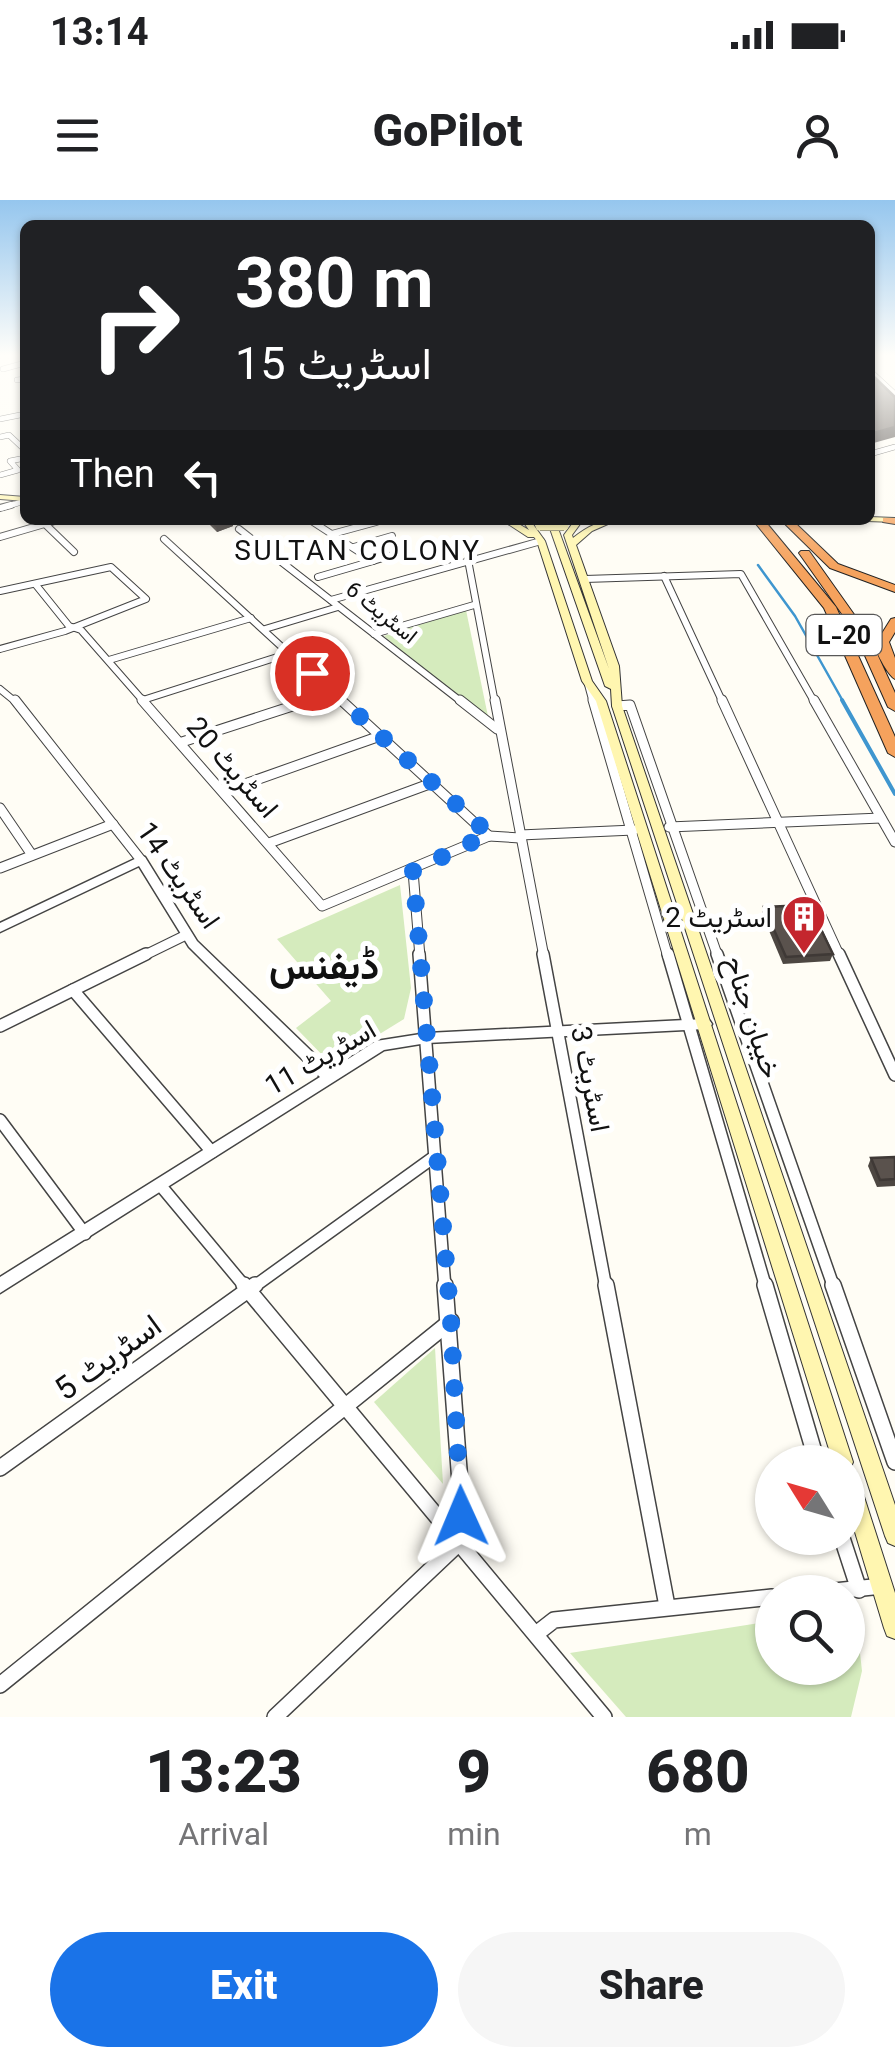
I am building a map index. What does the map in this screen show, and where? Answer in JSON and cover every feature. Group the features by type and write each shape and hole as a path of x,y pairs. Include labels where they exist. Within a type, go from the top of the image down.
{"highway":[{"path":"775,526 813,547 842,571 895,589"},
{"name":"L-20","path":"775,526 824,599 895,753"},
{"name":"L-20","path":"775,526 844,606 895,707"},
{"path":"813,547 867,620 895,675"},
{"path":"886,655 885,634 895,622"}],"main road":[{"path":"514,525 540,540 544,525"},
{"name":"خیبان جناح","path":"530,525 540,540 587,681 609,703"},
{"path":"546,525 609,703"},
{"path":"546,525 609,703"},
{"name":"خیبان جناح","path":"566,525 614,666 609,703 895,1536"},
{"path":"573,543 600,525"},
{"name":"خیبان جناح","path":"651,828 696,1024 837,1445"},
{"path":"863,1555 870,1588 895,1628"}],"street":[{"path":"0,436 10,435 20,448"},
{"path":"0,474 18,470 10,461 20,456"},
{"path":"0,537 42,525"},
{"path":"46,525 74,552"},
{"path":"318,525 373,561"},
{"path":"332,534 365,525"},
{"name":"اسٹریٹ 6","path":"240,529 497,730"},
{"path":"354,547 392,536"},
{"path":"164,539 489,836"},
{"path":"265,629 334,603 540,540"},
{"path":"318,576 393,555"},
{"name":"اسٹریٹ 3","path":"468,560 497,730 667,1606"},
{"path":"0,591 112,568 146,600 4,648 0,637"},
{"path":"585,579 742,574 895,842"},
{"path":"664,576 895,1075"},
{"name":"اسٹریٹ 20","path":"36,585 109,660 322,906 413,871"},
{"path":"374,634 474,604"},
{"path":"109,660 250,618"},
{"path":"142,700 290,653"},
{"path":"0,679 0,688"},
{"path":"587,681 651,828 895,1462"},
{"name":"اسٹریٹ 14","path":"0,688 8,692 141,860 186,934 330,1078"},
{"path":"182,742 334,692"},
{"path":"225,791 380,736"},
{"path":"270,844 432,782"},
{"path":"0,808 32,855"},
{"path":"274,1717 455,1537 462,1509 451,1321 434,1157 413,871 489,836 881,818"},
{"path":"0,868 113,824"},
{"path":"0,928 141,860"},
{"path":"0,1026 186,934"},
{"path":"73,990 212,1152"},
{"path":"696,1024 812,1445"},
{"name":"اسٹریٹ 11","path":"161,1186 381,1045 427,1038 696,1024"},
{"path":"0,1120 85,1234"},
{"name":"اسٹریٹ 5","path":"0,1468 434,1157"},
{"path":"0,1286 161,1186 536,1634 594,1714"},
{"path":"0,1685 451,1321"},
{"path":"852,1555 870,1588 865,1588"},
{"path":"536,1634 554,1620 755,1598"}],"green space":[{"path":"466,610 490,726 384,636"},
{"path":"400,885 411,988 404,1019 331,1064 296,1028 331,1001 277,939"},
{"path":"435,1348 443,1484 374,1402"},
{"path":"755,1624 755,1685 859,1685 851,1717 626,1717 570,1653"}],"building":[{"path":"809,905 833,954 786,957 764,907"},
{"path":"895,1157 895,1179 880,1180 871,1158"}],"waterway":[{"path":"758,565 795,616 844,703"},
{"path":"842,700 895,794"}],"place":[{"name":"اسٹریٹ 2","path":"804,955"}],"district":[{"name":"SULTAN COLONY","path":"358,550"},
{"name":"ڈیفنس","path":"324,966"}],"route":[{"path":"312,673 489,834 413,871 434,1157 451,1321 461,1516"}]}
